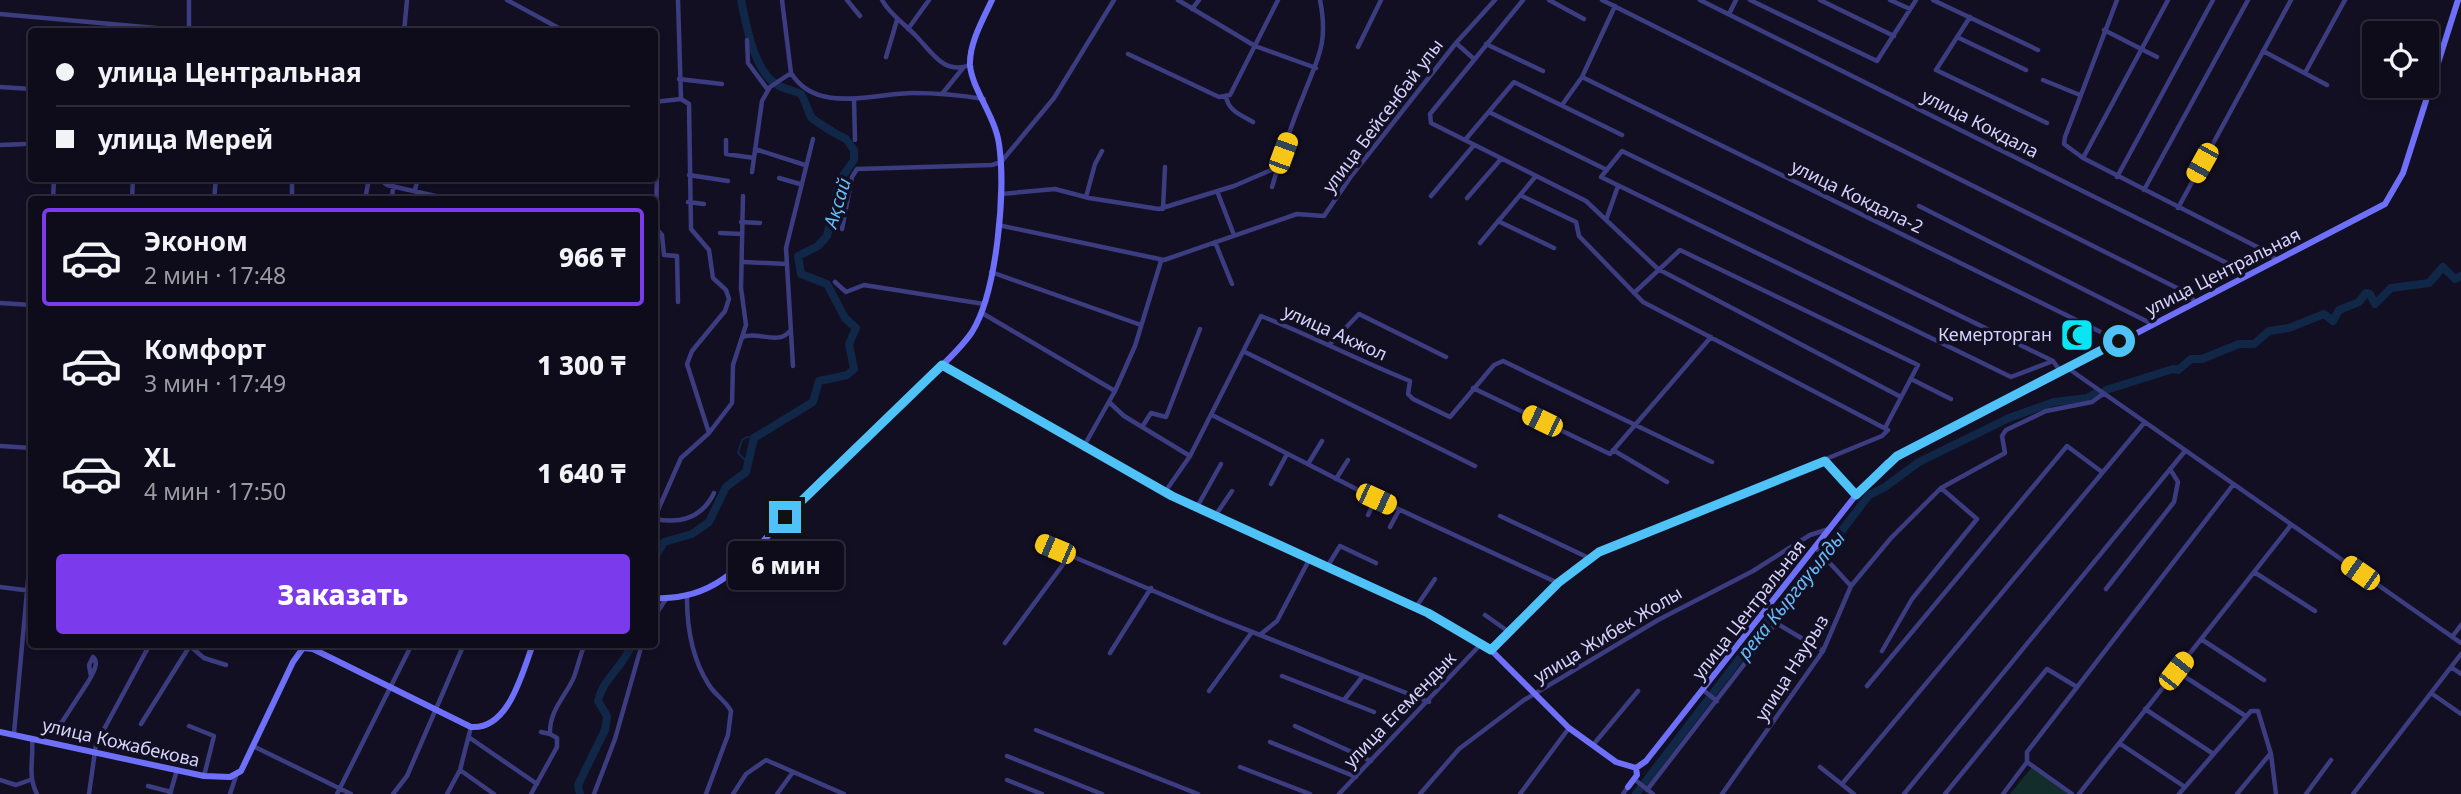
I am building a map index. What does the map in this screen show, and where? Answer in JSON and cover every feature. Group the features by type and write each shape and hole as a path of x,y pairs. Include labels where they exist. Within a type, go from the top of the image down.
{"main road":[{"path":"658,598 687,598 710,590 730,574 804,497 970,335 985,304 999,225 1002,162 994,123 967,66 992,0"},
{"name":"улица Центральная","path":"1636,768 1646,761 1704,691 1856,495 1897,456 2372,212 2394,194 2458,0"},
{"path":"942,365 1164,492 1416,607 1491,650 1569,728 1620,764 1636,768 1634,779 1626,791"},
{"path":"236,776 303,648"},
{"path":"310,648 471,727 485,727 498,718 531,648"},
{"name":"улица Кожабекова","path":"0,732 43,739 204,776 236,776"}],"street":[{"path":"189,0 189,28"},
{"path":"404,28 407,0"},
{"path":"507,0 554,28"},
{"path":"678,0 681,99"},
{"path":"782,0 791,73 800,83 821,94 854,99 910,93 942,94 984,100"},
{"path":"847,0 860,16"},
{"path":"881,0 935,59 954,68 967,66"},
{"path":"908,29 929,0"},
{"path":"842,229 852,177 857,169 992,165 1002,162 1054,98 1114,0"},
{"path":"1178,0 1255,46 1316,68"},
{"path":"1192,9 1199,0"},
{"path":"1128,54 1219,97 1226,96 1235,89 1278,0"},
{"path":"1272,187 1301,100 1322,53 1320,0"},
{"path":"1358,47 1381,0"},
{"name":"улица Бейсенбай улы","path":"1161,260 1297,214 1319,218 1328,213 1352,176 1456,43 1494,0"},
{"path":"1523,0 1429,119 1474,145 1586,201 1658,269 1901,397"},
{"path":"1549,0 1584,19"},
{"path":"1602,0 2189,294 2195,302"},
{"name":"улица Кокдала","path":"1700,0 2233,266 2246,276"},
{"path":"1729,14 1736,0"},
{"path":"1750,0 1877,61 1916,0"},
{"path":"1820,0 1894,36"},
{"path":"1891,0 1910,9"},
{"path":"1933,0 2038,50"},
{"path":"2117,0 2064,144 2082,158 2269,253 2276,260"},
{"path":"2082,158 2168,0"},
{"path":"2117,177 2213,0"},
{"path":"2144,190 2248,0"},
{"path":"2178,208 2291,0"},
{"path":"2305,73 2345,0"},
{"path":"1562,105 1582,77 1615,6"},
{"path":"0,14 156,28"},
{"path":"1970,17 1936,70 2047,123"},
{"path":"886,57 897,20"},
{"path":"2104,30 2157,57"},
{"path":"1957,37 2026,70"},
{"path":"747,40 748,63 769,88"},
{"path":"1456,43 1474,59"},
{"path":"1486,44 1543,71"},
{"path":"2263,51 2327,85"},
{"path":"942,94 967,66"},
{"path":"752,172 762,101 769,88 791,73"},
{"name":"улица Кокдала-2","path":"1582,77 2119,341"},
{"path":"679,79 722,84"},
{"path":"2043,80 2080,95"},
{"path":"1465,140 1514,82 1622,135"},
{"path":"0,86 28,89"},
{"path":"1226,96 1227,104 1233,111 1253,122"},
{"path":"658,102 681,99 689,104 688,202 691,229 709,250 713,278 726,290 729,299 725,311 692,351 687,364 709,433"},
{"path":"854,99 855,140"},
{"path":"1489,112 1607,170"},
{"path":"793,366 787,264 788,234 813,139"},
{"path":"726,140 726,154 754,158"},
{"path":"0,145 25,144"},
{"path":"1431,196 1474,145"},
{"path":"755,149 805,164"},
{"path":"1086,197 1095,163 1102,151"},
{"path":"2053,361 2011,377 1601,177 1622,151 2053,361 2061,373"},
{"path":"1467,198 1501,159"},
{"path":"1163,209 1164,167"},
{"path":"1000,195 1055,189 1086,197 1163,209 1278,167"},
{"path":"689,175 728,181"},
{"path":"1480,243 1536,176"},
{"path":"779,178 800,184"},
{"path":"385,182 438,196"},
{"path":"415,190 417,182"},
{"path":"392,196 393,186"},
{"path":"1606,220 1618,186"},
{"path":"1217,191 1234,235"},
{"path":"1520,195 1576,222 1579,236 1651,307 1887,429"},
{"path":"658,512 681,458 709,433 733,403 733,365 747,315 741,288 744,262 741,222 743,196"},
{"path":"688,202 704,204"},
{"path":"1919,206 2152,324"},
{"path":"1499,221 1553,248"},
{"path":"741,222 760,223"},
{"path":"999,225 1161,260 1142,325 1115,391 1084,446"},
{"path":"658,230 662,235 664,255 677,256 678,302"},
{"path":"720,233 742,234"},
{"path":"1215,242 1232,284"},
{"path":"1491,650 1558,583 1589,558 1641,534 1882,436 1918,365 1680,250 1634,293"},
{"path":"744,262 787,264"},
{"path":"991,272 1142,325"},
{"path":"835,282 846,292 864,285 985,304"},
{"path":"0,303 28,306"},
{"path":"982,313 1115,391"},
{"path":"1330,344 1359,314 1446,356"},
{"name":"улица Акжол","path":"1164,492 1189,456 1212,415 1261,316 1410,381 1408,394 1413,399 1450,416 1473,388"},
{"path":"1142,426 1151,413 1166,417 1200,329"},
{"path":"743,337 755,334 785,337 790,332"},
{"path":"1711,337 1636,425 1610,454 1473,388 1494,365 1503,361 1636,425 1713,462"},
{"path":"1245,352 1475,466"},
{"path":"2069,369 2461,643"},
{"path":"1910,379 1951,399"},
{"name":"улица Наурыз","path":"1722,794 1823,651 1851,586 1891,538 1941,488 2005,453 2002,436 2006,430 2046,411 2092,402 2103,394"},
{"path":"1109,402 1189,456"},
{"path":"1212,415 1376,499 1558,583"},
{"path":"1842,784 2144,423"},
{"path":"1308,464 1322,441"},
{"path":"0,446 28,448"},
{"path":"1867,686 2067,446 2102,472"},
{"path":"1614,450 1667,482"},
{"path":"1904,794 2185,451"},
{"path":"1271,484 1287,453"},
{"path":"1336,479 1348,460"},
{"path":"1825,461 1856,495"},
{"path":"1196,508 1221,464"},
{"path":"2106,589 2174,502 2178,482 2170,469"},
{"path":"2003,794 2027,762 2027,752 2233,485"},
{"path":"1882,651 1912,599 1976,519 1941,488"},
{"path":"1215,517 1233,491"},
{"path":"658,520 669,522 691,518 705,508 714,493"},
{"path":"1368,515 1376,499"},
{"path":"1390,527 1399,510"},
{"path":"1500,516 1589,558"},
{"path":"2079,794 2291,525"},
{"name":"улица Жибек Жолы","path":"1420,794 1459,748 1535,695 1658,620 1753,571 1810,535 1830,529"},
{"path":"1041,543 1252,632 1429,702"},
{"path":"1327,568 1340,546 1376,563"},
{"path":"1816,548 1851,586"},
{"path":"1005,643 1070,555"},
{"path":"1260,635 1276,621 1309,560"},
{"path":"2254,572 2315,611"},
{"path":"1416,607 1435,579"},
{"path":"0,587 28,591"},
{"path":"1110,653 1151,588"},
{"path":"687,598 689,634 701,668 709,685 730,711 728,736 706,794"},
{"path":"658,611 666,599"},
{"path":"14,733 28,609"},
{"path":"1485,615 1509,632"},
{"path":"1644,787 1776,623 1823,651"},
{"path":"2452,637 2461,625"},
{"path":"1209,691 1252,632"},
{"path":"2201,639 2264,680"},
{"name":"улица Егемендык","path":"1339,794 1429,702 1481,644"},
{"path":"89,794 94,750 148,648"},
{"path":"141,724 189,648"},
{"path":"193,648 204,657 226,665"},
{"path":"338,791 410,648"},
{"path":"393,794 407,776 462,648"},
{"path":"550,734 555,709 573,681 584,648"},
{"path":"594,794 615,739 641,648"},
{"path":"2353,794 2461,654"},
{"path":"2451,667 2461,674"},
{"path":"1945,794 2047,669 2077,687"},
{"path":"2176,671 2244,715"},
{"path":"43,739 47,728 62,722 92,676"},
{"path":"1282,676 1374,712"},
{"path":"1343,700 1363,676"},
{"path":"1593,745 1638,691"},
{"path":"1704,691 1716,700"},
{"path":"2431,693 2461,714"},
{"path":"2146,709 2212,753"},
{"path":"2179,794 2244,715 2258,711 2271,754 2276,794"},
{"path":"189,726 214,736 204,776"},
{"path":"1295,726 1371,761"},
{"path":"447,794 460,770 471,727"},
{"path":"1520,794 1569,728"},
{"path":"1036,730 1198,794"},
{"path":"531,794 557,747 557,738 541,732"},
{"path":"32,737 30,780 37,794"},
{"path":"470,738 537,784"},
{"path":"1270,742 1356,777"},
{"path":"2119,743 2185,787"},
{"path":"253,746 338,791 351,794"},
{"path":"2237,794 2271,754"},
{"path":"1007,756 1102,794"},
{"path":"2306,794 2331,760"},
{"path":"733,794 742,778 762,761 845,794"},
{"path":"2027,762 2072,794"},
{"path":"1240,767 1310,794"},
{"path":"1820,767 1854,794"},
{"path":"148,786 170,793 177,770"},
{"path":"460,770 494,794"},
{"path":"777,794 793,772"},
{"path":"230,794 236,776"},
{"path":"1634,779 1653,794"},
{"path":"0,780 16,785 30,780"},
{"path":"1007,780 1042,794"}],"green space":[{"path":"2032,767 2068,794 2010,794"}],"waterway":[{"name":"Ақсай","path":"658,552 664,542 692,534 709,522 726,487 746,472 754,438 813,402 819,381 847,375 854,369 849,344 856,328 845,318 827,284 801,274 798,256 818,246 827,236 840,180 854,160 854,150 846,139 811,117 801,94 779,86 768,78 752,46 741,0"},
{"name":"река Кыргауылды","path":"2106,390 2173,369 2178,370 2191,359 2202,359 2239,344 2254,344 2269,331 2289,328 2324,314 2333,321 2339,310 2359,302 2366,293 2370,294 2375,304 2391,288 2429,283 2443,267 2455,279 2461,276"},
{"name":"река Кыргауылды","path":"1636,794 1772,616 1796,594 1828,555 1837,537 1869,495 1885,487 1919,462 2009,418 2054,402 2087,398 2096,393"},
{"path":"747,462 738,453 742,440 747,437 754,438"},
{"name":"Ақсай","path":"580,794 578,785 605,730 607,716 598,701 600,693 630,648"}],"place":[{"name":"Кемерторган","path":"2077,335"}],"route":[{"path":"785,517 942,365 1172,496 1428,613 1491,650 1558,583 1607,547 1825,461 1856,495 1897,456 2119,341"}]}
